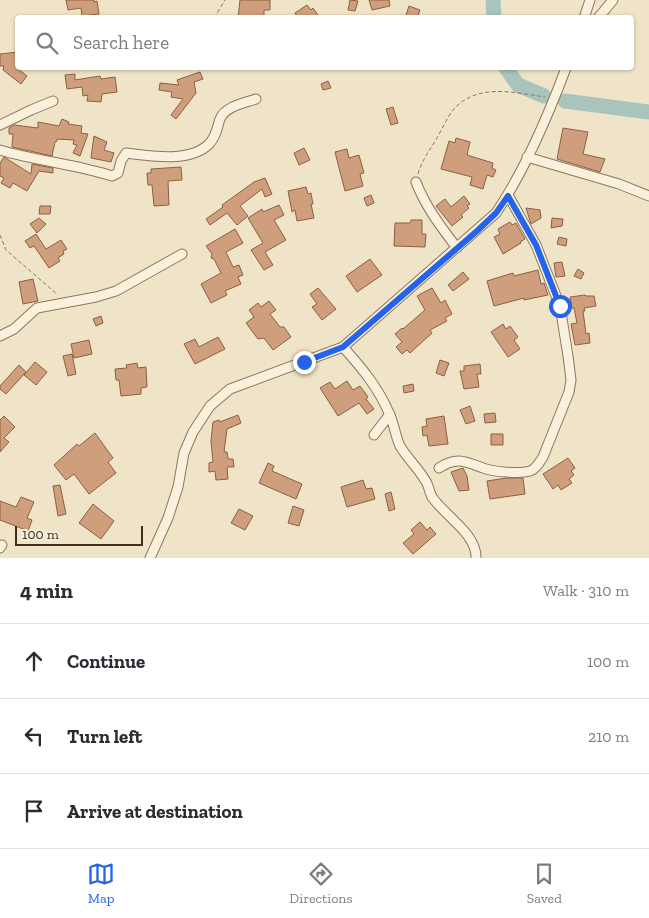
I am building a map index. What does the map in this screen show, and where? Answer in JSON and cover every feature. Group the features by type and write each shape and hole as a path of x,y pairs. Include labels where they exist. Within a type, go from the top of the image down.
{"street":[{"path":"585,15 590,0"},
{"path":"600,15 613,0"},
{"path":"150,558 168,518 178,488 184,453 193,432 210,406 230,390 343,347 496,213 508,196 527,157 565,70"},
{"path":"0,150 27,158 73,165 112,176 118,173 126,152 151,157 185,155 194,152 207,145 213,139 221,117 230,108 256,99"},
{"path":"0,125 52,101"},
{"path":"527,157 618,184 649,196"},
{"path":"416,182 420,194 440,226 457,248"},
{"path":"439,468 449,463 464,461 496,471 531,471 543,457 569,392 571,380 560,306 536,245 508,196"},
{"path":"0,336 10,333 37,308 96,297 116,291 182,254"},
{"path":"343,347 372,381 390,414 401,448 427,482 431,496 472,541 476,550 476,558"},
{"path":"374,435 390,414"}],"path":[{"path":"216,15 225,0"},
{"path":"416,182 425,155 449,115 470,96 490,91 512,92 554,99"},
{"path":"0,235 6,250 53,291 70,302"}],"building":[{"path":"66,0 94,0 94,2 97,1 99,14 82,15 81,8 68,10"},
{"path":"240,0 270,0 270,10 264,10 264,15 238,15"},
{"path":"350,0 358,1 355,11 348,10"},
{"path":"369,0 389,0 390,6 372,10"},
{"path":"307,5 311,10 313,8 318,15 296,15 295,13"},
{"path":"409,6 420,10 418,15 406,15"},
{"path":"15,52 15,70 19,70 27,76 21,84 3,70 4,66 0,66 0,54"},
{"path":"200,72 203,79 194,82 196,93 176,119 171,115 183,99 171,97 172,92 159,90 160,83 179,85 177,80"},
{"path":"75,74 75,80 100,76 101,79 115,77 117,92 102,94 101,102 87,101 88,95 83,96 82,87 67,89 65,75"},
{"path":"328,81 331,88 323,90 321,84"},
{"path":"393,107 398,123 391,125 386,109"},
{"path":"62,119 69,122 68,124 82,126 81,133 88,134 80,156 73,153 77,145 73,144 74,140 57,139 52,156 12,147 13,134 9,134 9,128 14,125 38,128 38,122 59,126"},
{"path":"563,128 588,132 583,154 605,159 600,172 557,159"},
{"path":"94,136 107,142 104,150 114,153 111,162 91,158"},
{"path":"456,138 470,142 467,155 493,163 492,168 496,170 493,177 487,175 483,189 470,185 472,177 441,169 449,141 455,143"},
{"path":"304,148 310,160 299,165 294,153"},
{"path":"347,149 349,158 359,155 364,173 360,174 363,186 345,191 335,152"},
{"path":"4,157 31,174 32,164 53,168 53,173 39,171 27,191 13,183 10,188 1,183 4,178 0,176 0,163"},
{"path":"181,167 182,180 168,181 169,205 154,206 152,185 148,185 147,173 151,173 151,169"},
{"path":"265,178 272,194 265,197 262,189 240,206 248,216 237,225 227,213 210,225 206,219 223,207 222,205 254,182"},
{"path":"306,187 308,194 311,193 314,218 297,221 295,210 292,212 288,191"},
{"path":"371,195 374,203 367,206 364,198"},
{"path":"464,196 470,204 467,206 469,208 461,215 463,217 452,226 436,206 445,199 451,207"},
{"path":"279,205 284,215 274,220 286,240 265,252 273,265 264,270 251,250 263,243 248,218 262,209 263,212"},
{"path":"40,206 51,206 50,214 39,214"},
{"path":"526,208 540,210 541,218 531,224"},
{"path":"39,218 46,224 37,233 30,224"},
{"path":"552,218 563,219 562,226 551,228"},
{"path":"411,220 422,220 422,234 426,234 425,247 394,246 395,223 410,223"},
{"path":"510,222 512,225 516,223 525,239 503,254 494,237 500,234 498,229"},
{"path":"235,229 243,243 226,252 233,267 239,265 243,275 238,277 241,284 225,291 227,295 211,303 201,284 221,273 206,246"},
{"path":"36,234 46,249 61,240 67,249 58,258 60,261 49,268 34,246 30,248 25,241"},
{"path":"559,237 567,239 566,246 557,244"},
{"path":"370,259 382,275 357,292 346,276"},
{"path":"562,262 565,276 556,277 554,263"},
{"path":"578,269 584,273 581,279 574,276"},
{"path":"538,270 541,284 544,283 548,295 524,300 524,298 494,306 487,281 513,273 514,276"},
{"path":"463,272 469,279 453,291 448,285"},
{"path":"33,279 38,301 23,304 19,282"},
{"path":"318,288 336,309 322,320 312,307 317,304 310,294"},
{"path":"432,288 441,303 445,300 452,314 445,318 447,321 430,330 432,333 410,353 407,350 402,354 396,347 402,342 395,334 425,310 417,296"},
{"path":"594,296 596,306 584,308 585,311 583,311 586,334 589,333 590,343 575,345 571,324 577,323 570,297"},
{"path":"269,301 276,310 270,314 280,327 284,327 291,337 273,350 264,338 258,339 246,323 254,317 249,310 258,303 261,307"},
{"path":"101,316 103,323 96,326 93,319"},
{"path":"503,324 506,329 510,326 518,337 514,340 520,349 508,357 491,332"},
{"path":"218,337 225,349 195,364 184,344 195,339 199,347"},
{"path":"89,340 92,354 74,358 71,344"},
{"path":"72,354 76,374 68,376 63,356"},
{"path":"440,360 449,363 444,376 436,373"},
{"path":"35,362 47,372 36,385 24,375"},
{"path":"137,363 138,368 146,367 147,387 141,388 141,394 121,396 119,380 116,380 115,369 127,368 126,365"},
{"path":"480,364 481,374 477,374 479,387 464,389 460,371 464,371 464,366"},
{"path":"19,365 26,372 6,394 0,389 0,386"},
{"path":"347,381 353,390 360,386 368,397 366,399 374,409 367,414 359,403 338,416 320,388 330,382 335,389"},
{"path":"413,384 414,391 404,393 403,386"},
{"path":"470,406 475,421 466,424 460,410"},
{"path":"495,413 496,422 485,423 484,414"},
{"path":"238,415 241,423 227,429 224,452 227,452 228,459 233,459 234,467 227,467 228,479 216,480 215,471 209,472 209,463 213,462 211,441 213,422 219,420 220,422"},
{"path":"4,416 15,427 4,438 9,442 0,452 0,420"},
{"path":"444,416 448,444 429,446 427,435 423,436 422,427 427,426 426,419"},
{"path":"95,433 113,458 108,462 116,473 89,494 74,474 66,480 54,465 77,444 79,446"},
{"path":"491,434 503,434 503,445 491,445"},
{"path":"568,458 575,468 571,471 574,475 569,479 572,483 561,490 558,485 553,489 543,474"},
{"path":"268,463 274,466 272,471 302,484 296,499 259,483"},
{"path":"463,468 467,476 469,490 459,491 451,472"},
{"path":"523,478 525,494 490,499 487,481"},
{"path":"363,480 366,489 372,488 375,499 347,507 341,487"},
{"path":"60,485 66,514 58,516 53,486"},
{"path":"391,492 395,509 389,511 385,494"},
{"path":"21,497 34,502 27,518 32,520 28,531 0,520 0,501 16,507"},
{"path":"93,504 114,521 101,539 79,523"},
{"path":"293,506 304,510 299,526 288,523"},
{"path":"239,509 253,516 245,530 231,523"},
{"path":"420,522 427,530 430,527 436,534 413,554 403,543 414,534 411,530"}],"waterway":[{"path":"493,0 494,15"},
{"path":"507,70 518,85 544,96"},
{"path":"565,101 649,112"}],"route":[{"path":"304,362 343,347 477,231 496,213 508,196 536,245 560,306"}]}
